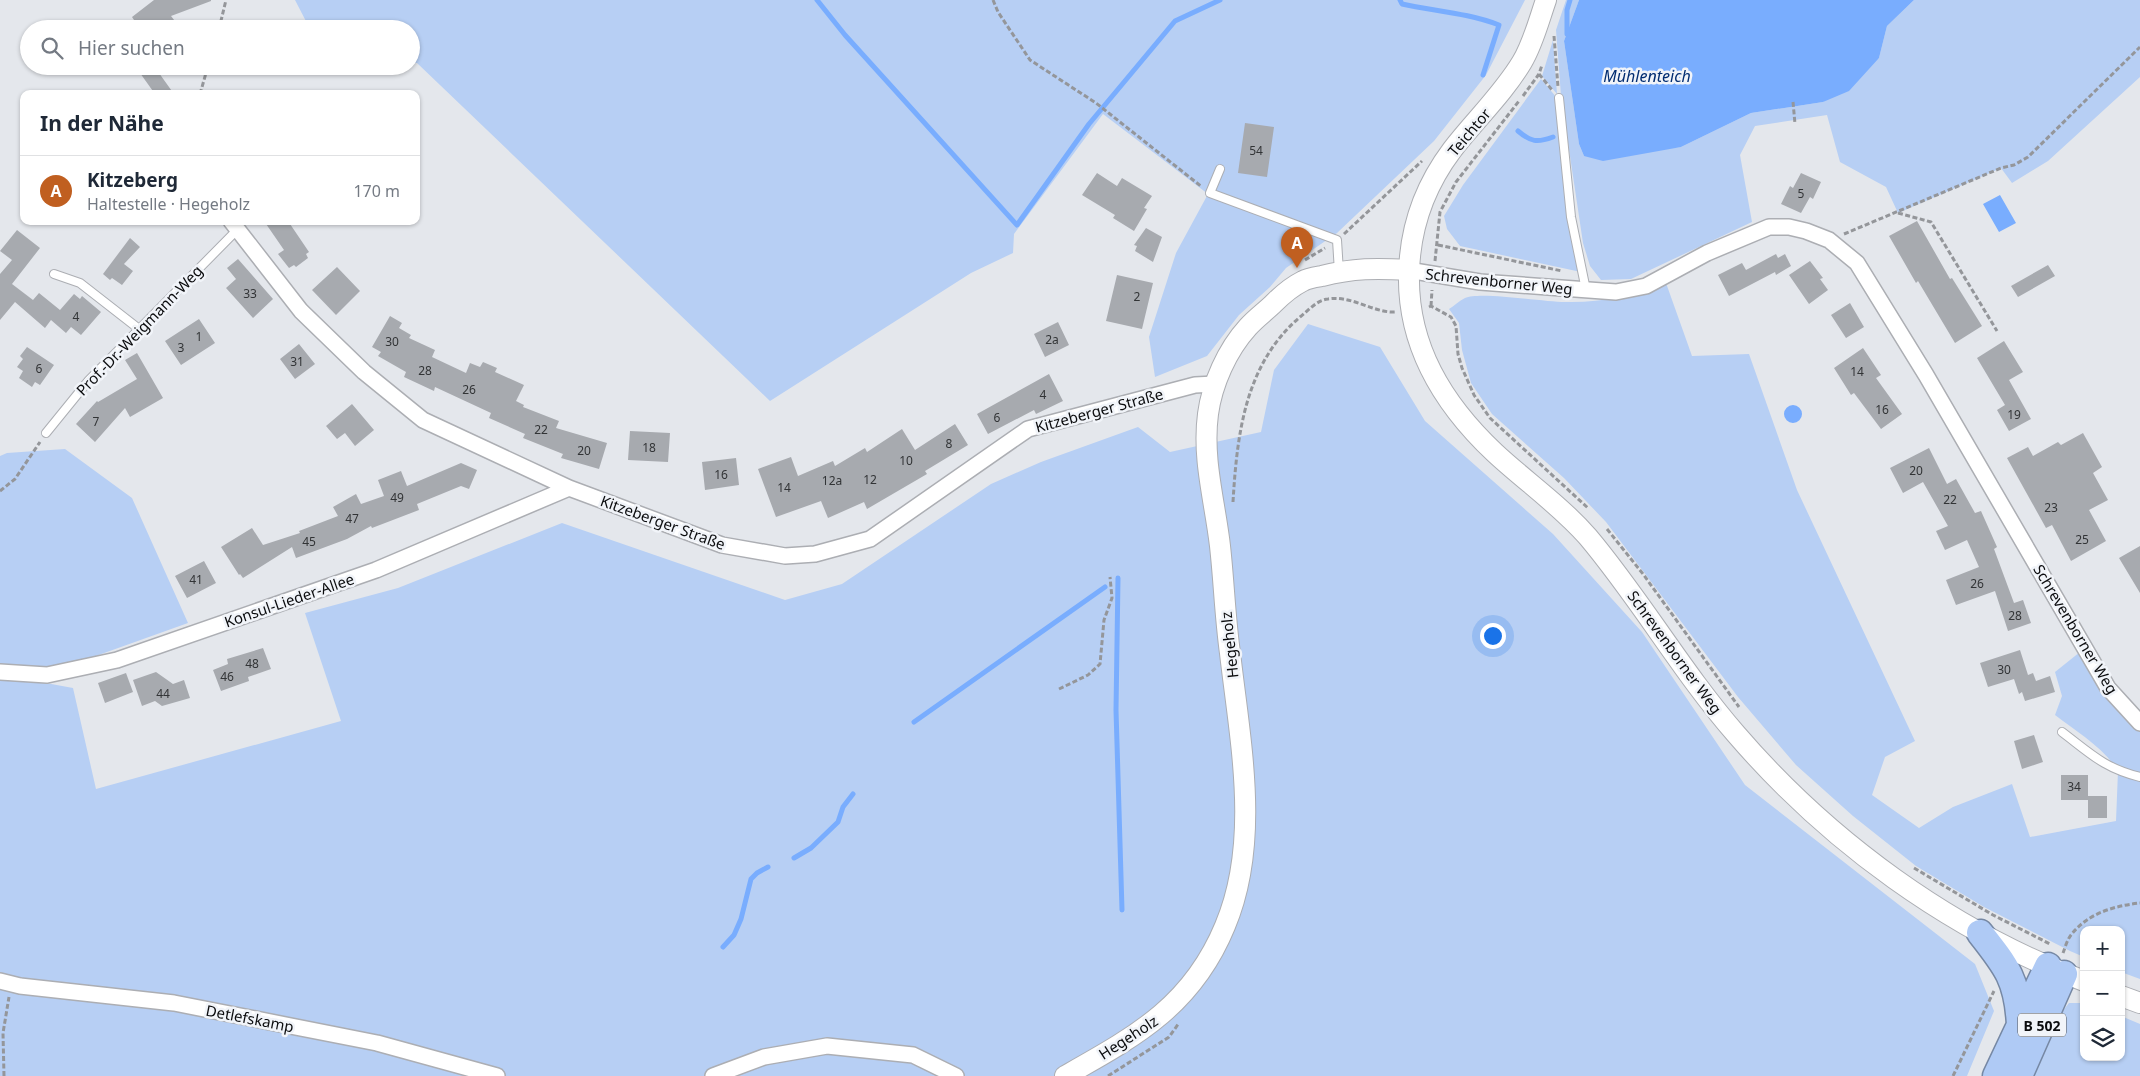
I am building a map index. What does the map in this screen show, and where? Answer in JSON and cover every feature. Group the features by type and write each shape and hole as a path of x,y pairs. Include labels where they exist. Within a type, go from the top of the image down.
{"highway":[{"name":"B 502","path":"1980,933 2001,960 2012,979 2019,1002 2020,1026"},
{"name":"B 502","path":"1996,1076 2020,1026 2060,965"},
{"name":"B 502","path":"2019,1076 2060,965"}],"street":[{"name":"Teichtor","path":"1408,270 1416,217 1429,186 1452,150 1498,97 1524,59 1546,0"},
{"name":"Kitzeberger Straße","path":"233,226 301,311 364,372 423,420 569,488 722,545 785,556 815,554 870,539 1028,429 1195,385 1215,384"},
{"name":"Schrevenborner Weg","path":"2060,965 1980,933 1940,910 1862,855 1828,827 1780,782 1741,740 1699,687 1622,579 1585,534 1559,506 1495,453 1472,429 1439,385 1423,355 1410,312 1408,270 1480,282 1586,283 1616,292 1646,286 1707,253 1769,227 1789,227 1806,230 1829,240 1857,263 1926,375 2108,688 2140,723"},
{"name":"Hegeholz","path":"1065,1076 1124,1043 1158,1019 1193,982 1210,956 1225,926 1237,890 1244,826 1245,796 1228,643 1220,545 1206,458 1208,416 1215,384 1234,346 1248,327 1303,281 1339,272 1370,268 1408,270"},
{"name":"Konsul-Lieder-Allee","path":"0,672 47,675 117,660 376,570 569,488"},
{"name":"Detlefskamp","path":"6,983 174,1003 377,1043 496,1076"},
{"path":"2125,997 2140,1003"},
{"path":"713,1076 764,1057 827,1046 913,1055 956,1076"}],"lane":[{"path":"1559,98 1571,217 1586,283"},
{"path":"1220,169 1210,193 1338,240 1339,272"},
{"name":"Prof.-Dr.-Weigmann-Weg","path":"46,433 89,380 139,329 233,226"},
{"path":"54,274 80,283 139,329"},
{"path":"2062,732 2104,764 2118,771 2140,777"}],"path":[{"path":"220,20 226,0"},
{"path":"993,0 998,12 1030,60 1096,103 1210,193"},
{"path":"1553,30 1559,98"},
{"path":"1829,240 2001,168 2014,165 2028,157 2140,47"},
{"path":"1524,59 1559,98"},
{"path":"201,90 205,75"},
{"path":"1793,102 1795,124"},
{"path":"1898,212 1931,222 1997,331"},
{"path":"1438,245 1586,283"},
{"path":"1344,299 1391,312 1410,312 1431,306 1451,317 1456,326 1458,354 1462,368 1474,395 1486,412 1500,428 1566,486 1590,510"},
{"path":"0,491 15,479 46,433"},
{"path":"1606,528 1643,574 1740,709"},
{"path":"1059,689 1088,675 1100,664 1104,620 1112,598 1110,577"},
{"path":"1906,863 1950,891 2041,940 2060,965"},
{"path":"2060,965 2070,936 2085,921 2114,906 2140,903"},
{"path":"2041,940 2060,965"},
{"path":"1953,1076 1996,988 2012,979"},
{"path":"4,1076 3,1033 6,983"}],"shaded area":[{"path":"295,0 1525,0 1486,75 1434,141 1337,233 1286,268 1270,287 1239,315 1207,356 1155,377 1149,337 1176,253 1208,194 1103,114 1014,234 1013,253 971,273 770,401 420,66 420,20 305,20"},
{"path":"1566,0 1579,0 1564,41 1579,144 1584,156 1681,147 1751,113 1823,102 1879,58 1887,26 1914,0 2140,0 2140,77 2048,161 2012,183 2001,168 1898,213 1886,187 1840,162 1827,115 1755,126 1740,155 1752,222 1631,279 1601,280 1590,266 1583,243 1561,96 1556,30"},
{"path":"1553,40 1557,94 1542,76"},
{"path":"1541,79 1557,98 1581,272 1460,246 1447,229 1444,216 1463,185"},
{"path":"1666,283 1692,356 1749,354 1797,490 1915,741 1885,757 1872,795 1919,828 1953,807 2012,784 2030,837 2116,821 2118,771 2097,747 2055,715 2062,696 2055,672 2085,648 2140,723 2140,979 2125,973 2125,926 2080,926 2080,955 1984,907 1916,866 1853,816 1796,765 1738,697 1606,522 1564,478 1492,414 1471,383 1462,350 1459,323 1449,309 1465,298 1473,296 1513,297 1555,302 1578,302 1604,300 1641,292"},
{"path":"1308,324 1380,347 1425,421 1553,534 1642,632 1745,785 1975,964 1994,1011 1967,1076 0,1076 0,456 7,453 65,449 132,498 188,623 79,662 35,681 73,688 96,789 341,721 305,613 398,588 562,523 785,600 842,584 991,484 1041,462 1138,427 1170,452 1261,432 1274,370"},
{"path":"2069,1003 2080,1003 2080,1061 2125,1061 2125,1018 2140,1024 2140,1076 2031,1076 2058,1017"}],"water":[{"name":"Mühlenteich","path":"1579,0 1914,0 1887,26 1879,58 1849,91 1823,102 1751,113 1681,147 1603,161 1584,156 1579,144 1564,41"},
{"path":"2000,195 2016,223 1999,232 1983,204"},
{"path":"1793,405 1799,408 1802,414 1799,420 1793,423 1787,420 1784,414 1787,408"}],"building":[{"path":"154,0 211,0 171,16 174,20 134,20 132,17"},
{"path":"141,75 160,75 171,90 152,90"},
{"path":"1245,123 1274,127 1267,177 1238,173"},
{"path":"1097,173 1117,186 1122,178 1152,196 1144,208 1147,209 1134,231 1113,218 1115,215 1082,195"},
{"path":"1801,173 1821,182 1813,199 1810,197 1801,213 1781,204 1790,186 1793,188"},
{"path":"1917,221 1950,279 1952,278 1982,326 1955,343 1918,281 1916,283 1889,236"},
{"path":"267,225 291,225 309,252 306,254 308,258 296,267 294,265 289,268 278,254 284,250"},
{"path":"1146,228 1162,237 1153,262 1135,251 1137,246 1134,245"},
{"path":"17,230 40,248 12,284 33,300 39,293 60,310 74,294 80,299 82,296 101,312 81,335 71,327 66,333 51,320 45,328 15,302 0,320 0,274 12,260 0,251"},
{"path":"130,238 140,247 124,264 133,271 122,285 112,278 110,280 103,274"},
{"path":"1776,254 1778,258 1785,254 1791,266 1776,275 1775,272 1729,296 1718,275 1742,263 1746,270"},
{"path":"238,259 273,299 253,318 226,288 236,279 227,268"},
{"path":"1810,261 1823,278 1820,279 1828,290 1809,304 1789,275"},
{"path":"2048,265 2055,276 2018,297 2011,286"},
{"path":"337,267 360,291 336,315 312,290"},
{"path":"1117,275 1153,283 1142,329 1106,321"},
{"path":"1850,303 1864,327 1846,338 1831,315"},
{"path":"390,316 402,323 399,328 411,335 409,338 435,350 432,357 466,373 470,363 480,367 483,362 497,368 495,372 524,385 516,401 524,405 523,407 559,421 556,428 607,443 599,469 561,458 563,454 523,438 525,434 489,418 491,413 435,387 434,391 404,377 406,372 378,356 381,352 372,347"},
{"path":"199,319 215,343 181,365 165,341"},
{"path":"1058,322 1069,345 1045,357 1034,334"},
{"path":"2004,341 2023,372 2009,380 2031,419 2009,431 1997,410 2005,405 1977,358"},
{"path":"299,344 315,364 295,379 280,359"},
{"path":"27,347 54,365 40,385 35,382 32,387 19,378 23,371 17,367 23,359 20,356"},
{"path":"1863,348 1881,375 1876,378 1902,414 1881,429 1854,393 1851,395 1834,368"},
{"path":"137,353 163,398 130,417 125,408 95,442 76,424 97,401 137,379 125,360"},
{"path":"1049,374 1063,401 1036,414 1034,410 988,434 977,414"},
{"path":"352,404 374,430 355,446 345,433 337,439 326,426"},
{"path":"955,424 968,445 925,471 927,474 867,509 864,502 828,518 821,501 776,517 758,469 791,457 798,476 833,461 835,466 865,448 867,452 902,429 915,450"},
{"path":"630,431 670,433 668,462 628,460"},
{"path":"2083,433 2102,467 2093,473 2108,500 2089,510 2106,541 2071,561 2052,525 2046,528 2007,458 2028,447 2033,456 2058,442 2061,445"},
{"path":"1929,448 1947,484 1956,479 1975,513 1981,511 1997,547 1994,549 2014,603 2023,600 2031,623 2008,631 1995,591 1956,605 1946,580 1979,567 1967,540 1945,550 1936,531 1948,526 1923,482 1903,493 1890,468"},
{"path":"736,458 739,485 705,490 702,462"},
{"path":"461,463 477,470 469,489 461,486 417,504 419,510 372,528 371,526 347,539 296,558 292,547 243,578 239,575 221,547 252,528 263,545 300,533 299,531 338,516 333,507 356,494 361,504 384,496 378,480 401,471 407,486"},
{"path":"2140,546 2140,593 2119,558"},
{"path":"204,561 216,583 187,598 175,576"},
{"path":"263,648 271,669 248,677 249,681 221,691 213,670 228,664 227,659"},
{"path":"2020,650 2028,675 2033,673 2036,681 2050,676 2055,692 2025,701 2022,692 2019,694 2014,679 1988,687 1980,663"},
{"path":"156,672 173,684 184,680 190,698 162,706 155,701 142,706 133,680"},
{"path":"126,673 133,692 105,703 98,683"},
{"path":"2034,735 2043,762 2022,769 2014,741"},
{"path":"2061,775 2088,775 2088,796 2107,796 2107,818 2088,818 2088,800 2061,800"}],"waterway":[{"path":"817,0 845,35 1017,225 1089,124 1175,21 1220,0"},
{"path":"1400,0 1402,4 1463,15 1499,25 1483,75"},
{"path":"1567,34 1567,10 1570,0"},
{"path":"1518,131 1538,141 1553,137"},
{"path":"1118,578 1116,710 1122,910"},
{"path":"914,722 1105,587"},
{"path":"794,858 811,848 838,822 843,807 853,794"},
{"path":"723,947 734,935 741,919 751,879 768,867"}],"place":[{"name":"Kitzeberg","path":"1297,268"}]}
